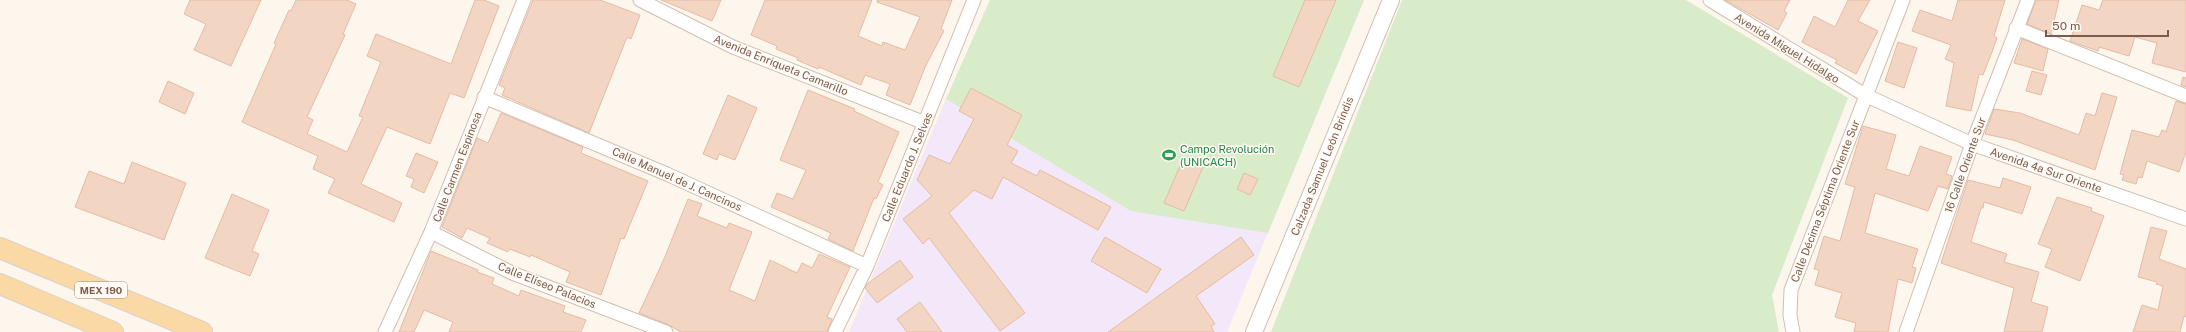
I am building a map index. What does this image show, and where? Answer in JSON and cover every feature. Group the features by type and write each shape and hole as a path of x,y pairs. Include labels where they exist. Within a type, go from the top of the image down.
{"main road":[{"name":"MEX 190","path":"0,248 202,332"},
{"path":"0,284 113,332"}],"street":[{"name":"Calle Carmen Espinosa","path":"385,332 431,232 524,0"},
{"name":"Avenida Enriqueta Camarillo","path":"640,0 733,47 926,123"},
{"name":"Calle Eduardo J. Selvas","path":"835,332 868,266 974,0"},
{"name":"Calzada Samuel León Brindis","path":"1254,332 1391,0"},
{"name":"Avenida Miguel Hidalgo","path":"1710,0 1865,95"},
{"name":"Calle Décima Séptima Oriente Sur","path":"1792,332 1790,315 1791,290 1865,95 1903,0"},
{"name":"16 Calle Oriente Sur","path":"1906,332 1972,144 2028,0"},
{"path":"2016,28 2186,96"},
{"name":"Avenida 4a Sur Oriente","path":"1865,95 1972,144 2186,219"},
{"name":"Calle Manuel de J. Cancinos","path":"484,97 670,175 868,266"},
{"name":"Calle Elíseo Palacios","path":"431,232 512,273 666,332"}],"shaded area":[{"path":"990,0 1364,0 1227,332 849,332 946,99"}],"green space":[{"name":"Campo Revolución (UNICACH)","path":"990,0 1364,0 1268,233 1131,211 946,99"},
{"path":"1402,0 1686,0 1848,98 1772,295 1779,332 1271,332"}],"building":[{"path":"190,0 261,0 231,66 194,50 206,24 184,14"},
{"path":"296,0 347,0 356,4 343,34 345,35 307,117 313,120 307,134 347,152 363,117 359,116 381,62 367,56 376,34 451,64 475,0 484,0 499,6 464,98 450,93 430,144 387,127 361,184 402,203 394,222 328,193 335,179 313,169 318,156 242,122 276,44 274,43 289,10 291,11"},
{"path":"533,0 600,0 640,15 631,39 627,37 589,133 502,95 505,88 499,85"},
{"path":"661,0 721,0 712,21"},
{"path":"765,0 872,0 858,36 882,46 883,42 905,50 920,17 877,2 877,0 952,0 941,29 944,31 926,65 910,105 886,95 890,84 865,75 861,85 819,67 818,69 797,60 798,58 776,49 777,46 751,35"},
{"path":"1305,0 1336,0 1299,87 1273,76"},
{"path":"1725,0 1790,0 1784,11 1787,13 1778,30"},
{"path":"1848,0 1870,0 1858,21 1878,31 1856,74 1835,63 1837,60 1802,42 1814,16 1835,27"},
{"path":"1958,0 2005,0 1994,36 1997,38 1983,75 1979,74 1971,111 1946,106 1954,63 1945,59 1951,45 1912,31 1920,10 1952,21"},
{"path":"2036,0 2059,0 2051,34 2027,24"},
{"path":"2103,0 2186,0 2186,72 2152,63 2157,43 2135,37 2129,56 2099,47 2098,51 2070,41 2082,5 2099,10"},
{"path":"2022,39 2048,49 2043,71 2014,63"},
{"path":"1898,42 1917,48 1904,88 1885,81"},
{"path":"2032,71 2047,75 2041,95 2026,91"},
{"path":"2183,77 2186,78 2186,87 2181,85"},
{"path":"168,81 194,93 185,114 159,102"},
{"path":"971,88 1022,115 1007,145 1018,151 1011,163 1037,176 1040,170 1111,207 1098,230 1003,177 992,199 974,190 949,213 1025,313 1000,331 929,238 923,244 903,219 932,196 917,180 929,155 950,164 974,119 959,111"},
{"path":"808,90 855,109 854,111 899,132 878,182 883,185 876,199 874,198 853,251 828,239 831,233 771,207 777,193 793,199 806,170 780,160"},
{"path":"2102,93 2117,97 2095,170 2013,140 1985,134 1994,109 2020,113 2079,135 2086,113 2095,116"},
{"path":"728,95 757,108 735,160 719,154 717,160 703,154"},
{"path":"2176,101 2186,104 2186,152 2179,172 2147,161 2142,178 2138,177 2136,184 2122,180 2124,175 2120,174 2132,130 2159,137 2162,130 2166,132"},
{"path":"501,113 583,147 581,153 648,181 624,239 621,238 601,295 566,282 570,272 531,255 530,257 510,249 508,252 487,243 490,238 467,228 462,238 442,227 477,138 488,143"},
{"path":"1863,126 1896,135 1886,169 1909,176 1920,146 1952,157 1946,174 1952,176 1948,189 1938,186 1928,211 1875,193 1865,233 1918,249 1912,267 1916,268 1912,283 1898,279 1888,332 1854,332 1856,323 1835,317 1842,293 1815,285 1819,270 1814,269 1824,236 1840,241 1855,187 1845,184"},
{"path":"416,153 438,162 424,193 411,187 414,179 406,176"},
{"path":"1183,159 1203,167 1184,211 1164,203"},
{"path":"132,162 186,183 164,240 75,207 89,171 124,184"},
{"path":"1244,173 1258,179 1250,195 1237,189"},
{"path":"2003,178 2031,187 2022,214 1984,202 1971,242 2007,254 2004,262 2039,272 2031,302 2048,307 2042,332 2004,332 2014,288 1941,263 1968,180 2000,188"},
{"path":"232,194 269,210 252,251 259,254 250,276 205,258"},
{"path":"2057,197 2092,208 2091,211 2104,216 2080,281 2045,267 2052,249 2038,244"},
{"path":"688,199 702,204 697,216 727,228 729,223 752,232 729,290 755,301 770,260 797,273 802,263 812,268 819,254 850,267 827,317 832,319 827,332 681,332 669,325 639,313 664,259"},
{"path":"2151,227 2167,231 2159,259 2186,269 2186,317 2184,316 2180,332 2133,332 2142,305 2158,310 2163,286 2156,284 2157,282 2138,277"},
{"path":"1105,237 1161,269 1147,293 1091,261"},
{"path":"1241,237 1254,255 1196,296 1215,324 1211,326 1214,332 1108,332"},
{"path":"431,251 494,278 492,284 519,296 521,290 565,306 563,312 586,320 581,332 449,332 453,322 424,310 414,332 399,332"},
{"path":"900,260 913,277 877,303 865,288 867,284"},
{"path":"920,302 942,332 907,332 897,319"}],"place":[{"name":"Campo Revolución (UNICACH)","path":"1169,155"}]}
